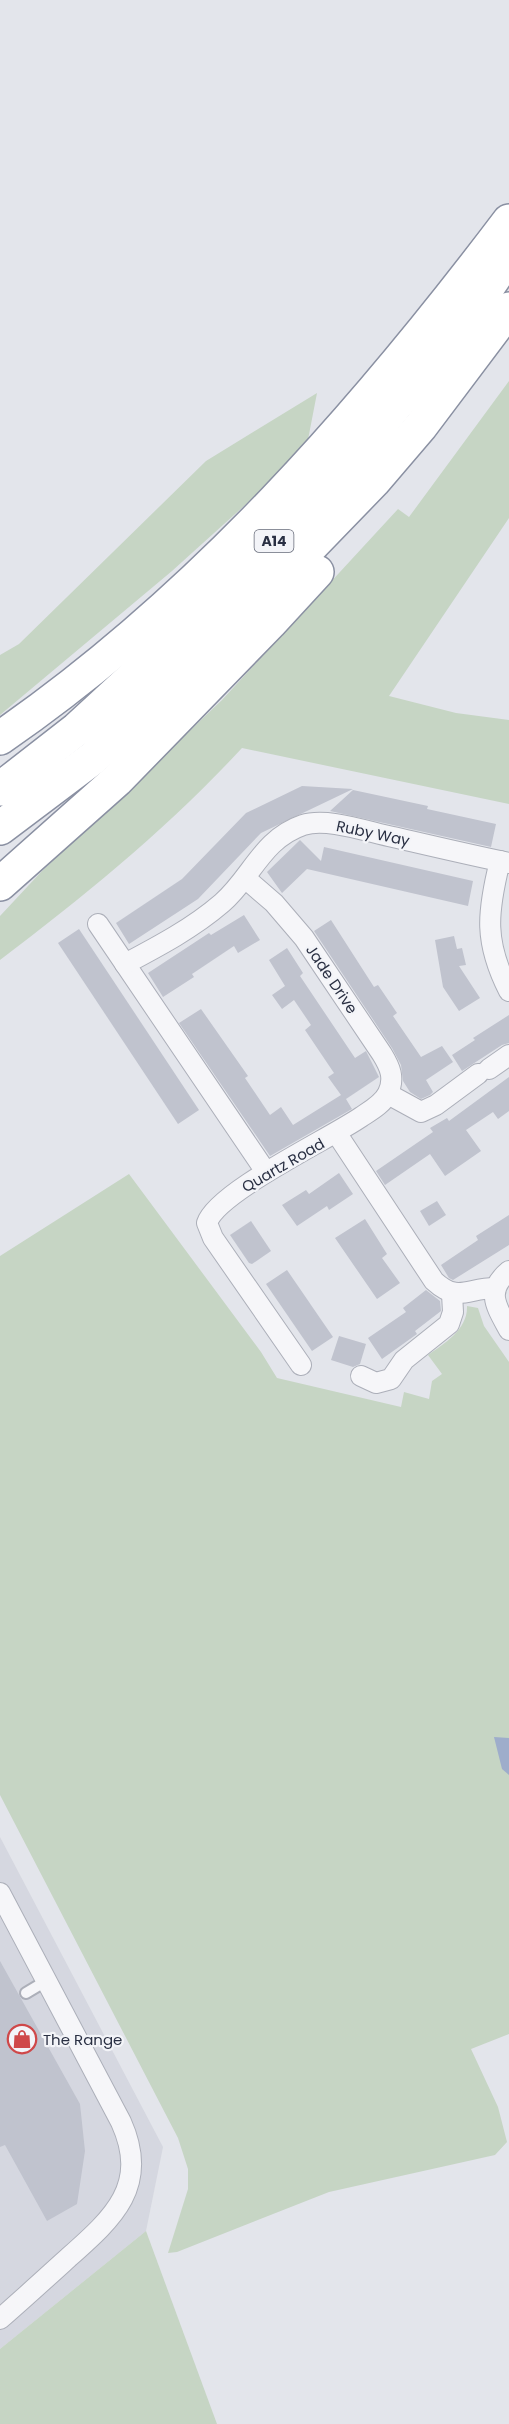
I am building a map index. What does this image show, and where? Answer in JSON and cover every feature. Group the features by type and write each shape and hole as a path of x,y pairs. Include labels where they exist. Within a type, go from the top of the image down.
{"highway":[{"path":"0,738 45,706 166,606 208,567 323,449 440,312 509,221"},
{"name":"A14","path":"0,789 77,729 231,586 264,552 352,458 462,325 509,256"},
{"name":"A14","path":"0,828 93,758 252,607 374,481 421,426 509,309"},
{"path":"0,884 117,780 270,623 388,494 421,426"}],"street":[{"name":"Ruby Way","path":"125,964 177,936 222,903 245,878 264,850 283,834 305,824 336,824 504,862 490,907 489,926 496,964 509,991"},
{"name":"Jade Drive","path":"245,878 291,921 376,1044 392,1074 388,1094"},
{"path":"98,924 266,1172"},
{"path":"337,1134 376,1106 388,1094 421,1112 436,1105 509,1055"},
{"name":"Quartz Road","path":"301,1365 208,1229 210,1215 215,1208 266,1172 337,1134 427,1273 442,1288 452,1294"},
{"path":"509,1270 497,1282 494,1298 509,1330"},
{"path":"361,1376 376,1383 391,1379 404,1360 449,1324 453,1312 452,1294 495,1288"},
{"path":"0,1894 124,2127 130,2147 131,2171 126,2194 105,2225 2,2312"}],"lane":[{"path":"26,1993 46,1981"}],"shaded area":[{"path":"0,1837 163,2147 146,2231 0,2349"}],"green space":[{"path":"509,381 509,518 389,696 456,713 509,720 509,804 242,748 156,833 64,911 0,960 0,916 42,871 222,700 398,509 409,517"},
{"path":"317,393 306,450 172,571 0,715 0,655 19,644 206,461"},
{"path":"129,1174 261,1352 277,1378 401,1407 404,1392 429,1399 432,1381 442,1374 428,1355 460,1328 464,1322 467,1306 478,1308 484,1326 509,1362 509,2034 471,2049 498,2107 507,2142 495,2155 329,2192 177,2252 168,2253 188,2189 188,2169 178,2138 0,1795 0,1256"},
{"path":"146,2231 217,2424 0,2424 0,2349"}],"water":[{"path":"494,1737 509,1738 509,1775 502,1769"}],"building":[{"path":"302,786 353,789 261,833 198,899 129,944 116,923 182,879 246,813"},
{"path":"353,790 496,824 491,847 330,811"},
{"path":"300,840 321,861 324,847 473,881 468,906 307,869 282,893 267,872"},
{"path":"244,915 260,940 238,953 234,946 192,974 194,977 163,997 148,973 209,933 211,935"},
{"path":"331,920 374,987 378,985 397,1013 393,1016 421,1057 442,1046 453,1062 426,1080 433,1092 430,1095 421,1099 410,1092 403,1081 401,1065 392,1048 314,931"},
{"path":"79,929 199,1110 178,1124 58,943"},
{"path":"454,936 457,949 462,948 466,965 459,966 480,998 459,1011 443,987 435,940"},
{"path":"287,948 303,973 300,976 355,1058 366,1051 379,1077 346,1099 352,1109 270,1156 179,1023 201,1009 248,1076 245,1078 270,1115 281,1107 293,1125 341,1095 328,1077 334,1073 305,1030 311,1025 294,1000 282,1009 272,995 285,986 269,960"},
{"path":"509,1015 509,1043 502,1045 462,1071 452,1055 475,1040 473,1038"},
{"path":"509,1077 509,1111 498,1119 493,1112 466,1130 481,1151 445,1176 430,1154 385,1185 376,1171 433,1132 430,1128 447,1118 449,1121"},
{"path":"339,1173 353,1194 329,1210 327,1206 297,1226 282,1205 306,1190 309,1194"},
{"path":"437,1201 446,1215 429,1226 420,1211"},
{"path":"509,1215 509,1245 453,1280 449,1278 441,1265 478,1240 476,1236"},
{"path":"365,1219 387,1254 382,1258 400,1283 377,1299 335,1238"},
{"path":"251,1221 271,1251 252,1264 230,1235"},
{"path":"287,1270 333,1337 312,1351 266,1284"},
{"path":"426,1290 440,1301 441,1311 415,1331 417,1334 382,1359 368,1338 406,1312 403,1308"},
{"path":"339,1336 366,1344 360,1364 353,1367 331,1360"},
{"name":"The Range","path":"0,1961 80,2104 85,2151 77,2204 47,2221 5,2145 0,2147"}],"place":[{"name":"The Range","path":"22,2039"}]}
